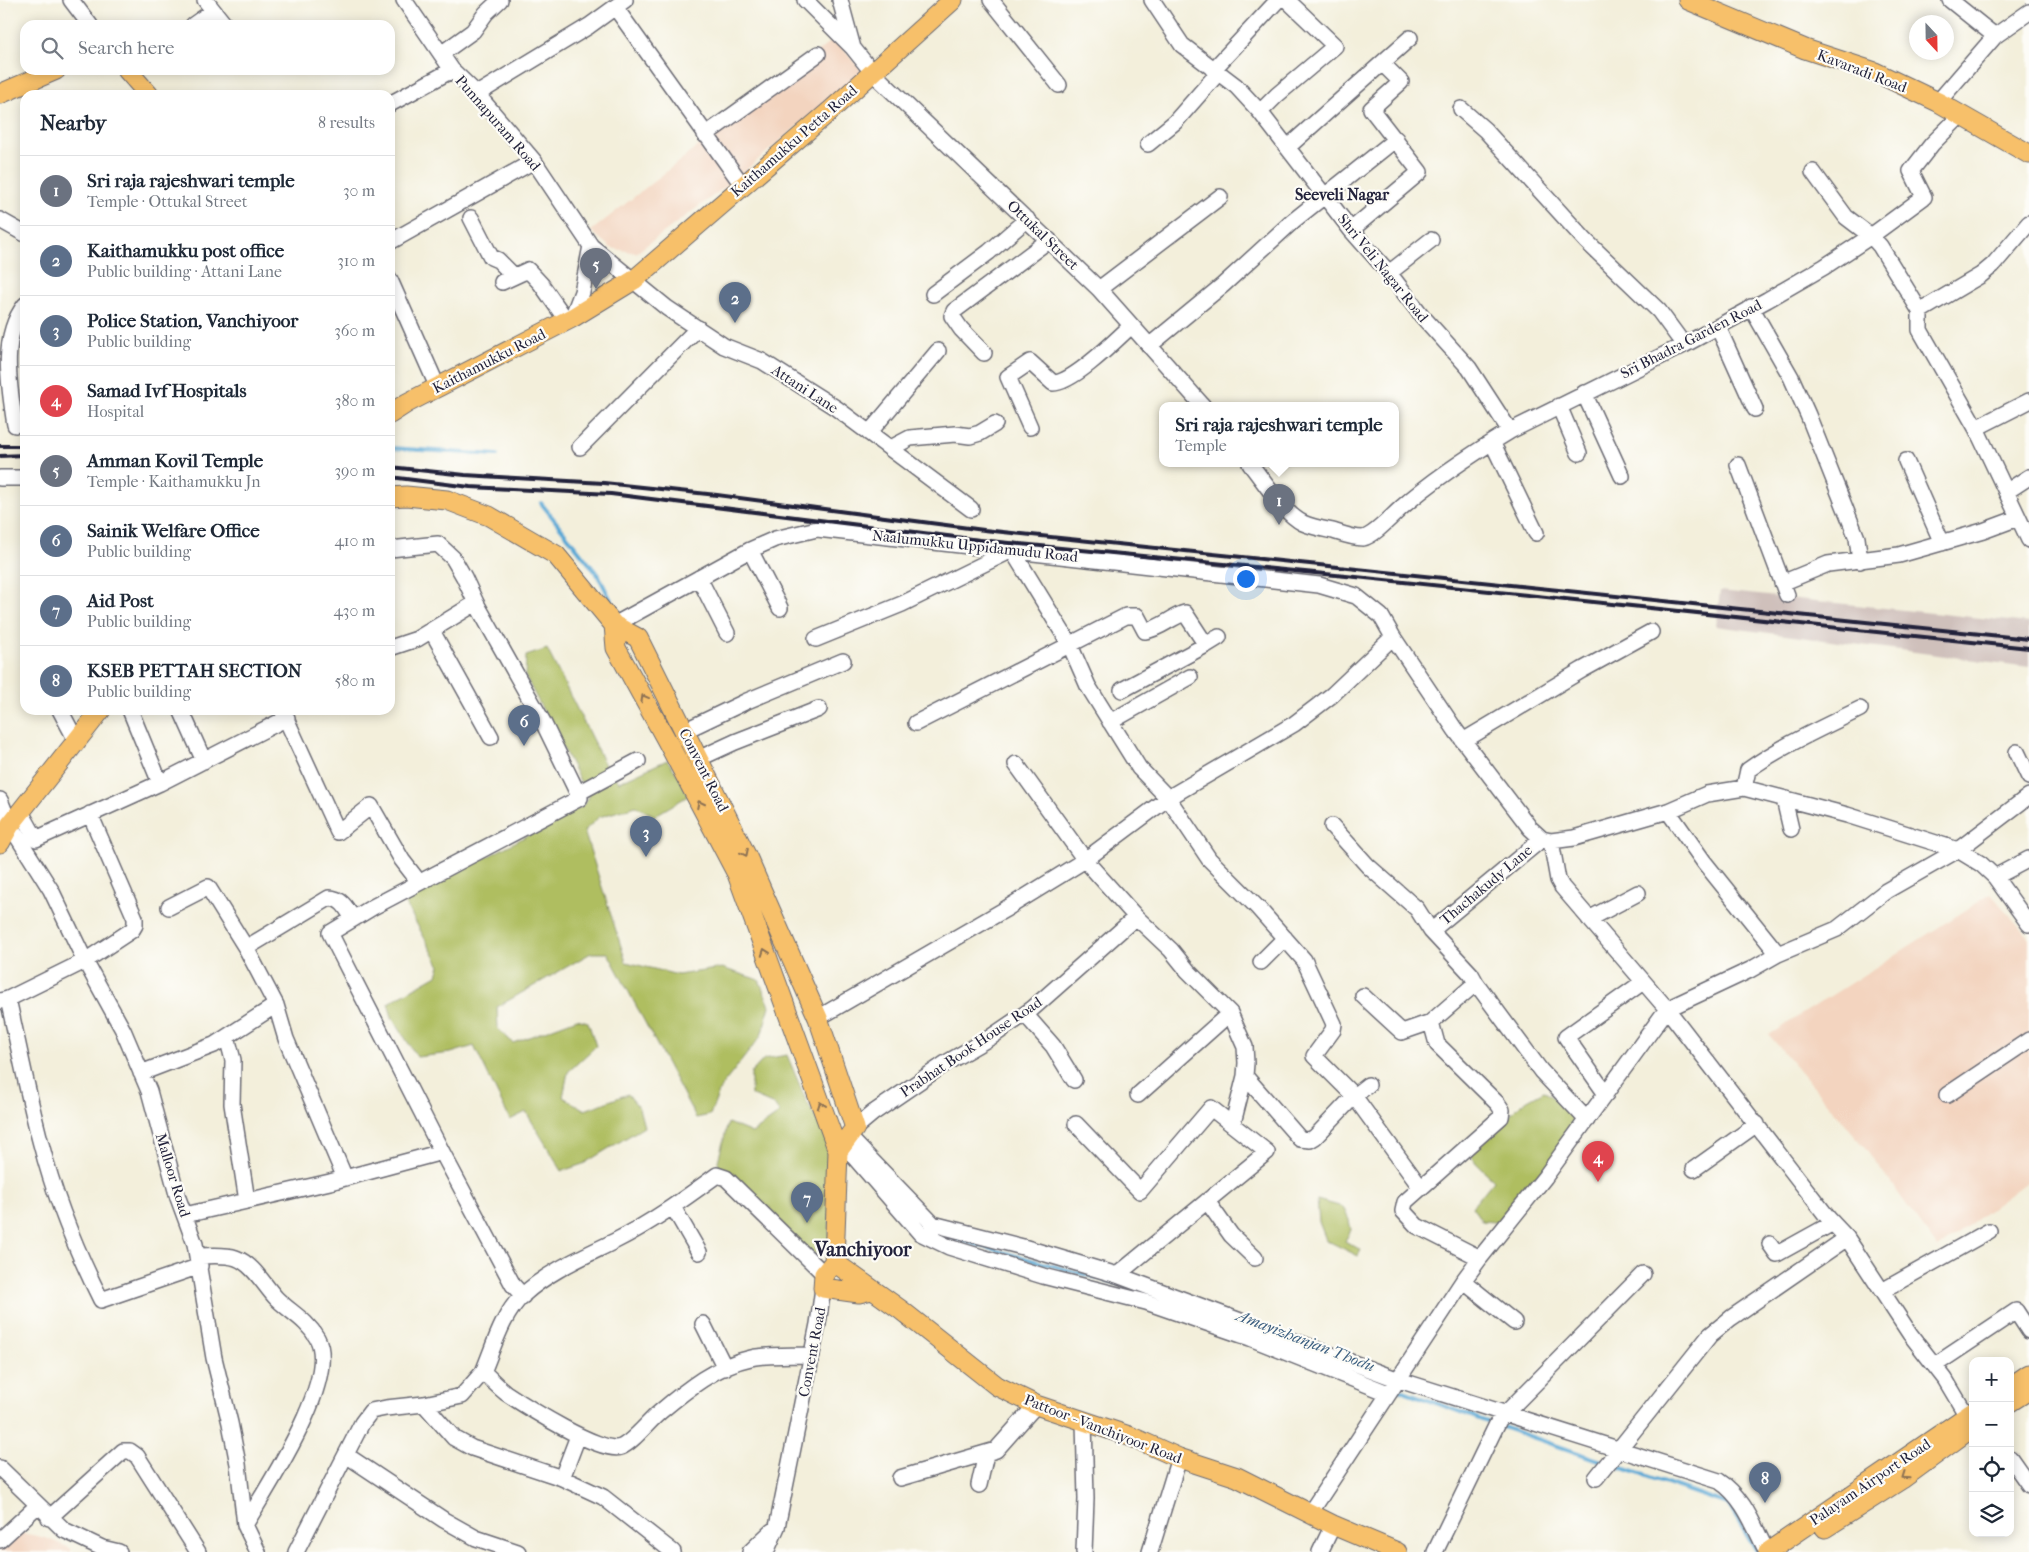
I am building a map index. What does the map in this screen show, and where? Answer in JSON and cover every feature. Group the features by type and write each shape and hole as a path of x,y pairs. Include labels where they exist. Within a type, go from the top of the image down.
{"main road":[{"name":"Kaithamukku Petta Road","path":"570,320 634,280 873,73 953,0"},
{"name":"Kavaradi Road","path":"1688,0 1805,49 1875,72 1938,102 2029,154"},
{"path":"0,94 44,75"},
{"path":"132,75 145,90"},
{"name":"Kaithamukku Road","path":"398,404 438,388 570,320"},
{"name":"Convent Road","path":"395,497 447,500 489,516 556,555 619,623 638,638 748,859 818,1018 846,1140 827,1274"},
{"path":"395,509 447,500"},
{"path":"619,623 616,648 737,874 846,1140"},
{"path":"0,843 15,819 97,715"},
{"path":"827,1274 859,1293 871,1290"},
{"name":"Pattoor - Vanchiyoor Road","path":"827,1274 871,1290 901,1310 997,1386 1036,1405 1132,1438 1178,1458 1237,1477 1333,1525 1397,1552"},
{"path":"2014,1383 2029,1374"},
{"path":"2014,1399 2029,1390"},
{"name":"Palayam Airport Road","path":"1768,1552 1969,1419"},
{"name":"Palayam Airport Road","path":"1786,1552 1902,1478 1969,1420"}],"street":[{"path":"71,0 86,20"},
{"name":"Punnapuram Road","path":"404,0 452,70 477,94 534,161 591,246 634,280"},
{"path":"441,54 473,31 486,13 500,0"},
{"name":"Ottukal Street","path":"805,0 853,48 873,73 1099,289 1199,402"},
{"path":"991,0 1060,85"},
{"name":"Shri Veli Nagar Road","path":"1152,0 1182,45 1236,86 1260,112 1422,316 1469,368 1510,431"},
{"path":"1148,144 1175,122 1216,71 1278,0"},
{"path":"1260,112 1276,95 1335,46 1287,0"},
{"path":"1950,0 1996,36"},
{"path":"842,1 853,48"},
{"path":"477,94 589,26 620,3 705,135 743,186"},
{"path":"197,20 209,5 221,20"},
{"path":"1938,102 1996,36 2028,13"},
{"path":"1288,147 1410,38"},
{"path":"705,135 818,54"},
{"path":"1352,230 1420,172 1371,109 1401,82 1383,64"},
{"path":"395,101 452,70"},
{"path":"1461,110 1486,130 1586,241 1659,311 1684,345"},
{"name":"Sri Bhadra Garden Road","path":"1252,467 1284,506 1304,524 1348,536 1362,538 1371,535 1411,499 1452,467 1510,431 1718,327 1824,267 1871,236 1924,197 1910,171 1932,144 1961,115"},
{"path":"1149,346 1222,285 1293,221 1396,139"},
{"path":"395,239 534,161"},
{"path":"1813,172 1846,217 1871,236 1880,246 1920,311 1920,330 1976,428 2029,540"},
{"path":"1099,289 1220,197"},
{"path":"471,218 492,257 498,260 508,279 528,270 570,320 582,292 591,246"},
{"path":"934,294 989,252 1026,219"},
{"path":"0,220 20,229"},
{"path":"1920,311 1981,275 2009,249 2029,223"},
{"path":"984,353 961,329 952,316 954,311 1049,240"},
{"path":"1389,273 1432,240"},
{"name":"Attani Lane","path":"634,280 666,308 724,346 762,361 836,408 892,448 971,509"},
{"path":"395,291 438,388"},
{"path":"1751,307 1791,377 1808,415 1857,538 1860,561"},
{"path":"13,425 6,363 6,342 14,318 20,311"},
{"path":"1030,427 1008,377 1012,372 1030,362 1053,383 1059,383 1081,369 1132,326"},
{"path":"1718,327 1755,408"},
{"path":"580,447 698,328"},
{"path":"869,433 938,351"},
{"path":"1584,393 1622,476"},
{"path":"1976,428 2029,401"},
{"path":"1559,406 1579,453"},
{"path":"892,448 910,438 955,434 970,436 996,424"},
{"path":"1492,442 1536,533"},
{"path":"1906,461 1942,543"},
{"path":"1738,465 1785,589 1828,564 1899,555 1982,531 2018,518"},
{"path":"2006,492 2029,477"},
{"path":"0,478 20,478"},
{"name":"Naalumukku Uppidamudu Road","path":"619,623 653,602 750,550 774,539 817,528 1319,585 1356,596 1381,616 1393,637"},
{"path":"395,548 438,544 453,558 476,603 544,722 580,798 419,882 330,933 442,1152 513,1285 522,1296"},
{"path":"750,550 780,608"},
{"path":"816,639 902,604 1012,550 1069,643 1088,686 1139,768 1168,798 1209,859 1304,960 1334,1024 1333,1030 1314,1056 1354,1096 1421,1188"},
{"path":"699,578 727,633"},
{"path":"395,646 410,642 432,631 476,603"},
{"path":"916,723 1069,643 1126,616 1137,616 1145,631 1151,630 1185,613 1206,645"},
{"path":"432,631 491,737"},
{"path":"1463,741 1582,670 1651,632"},
{"path":"1122,690 1219,637"},
{"path":"818,1018 1004,910 1085,860 1168,798 1294,724 1332,695 1393,637 1463,741 1530,828 1546,840 1562,888 1666,1009 1832,1223 1846,1238 1910,1334 1935,1365 1969,1415"},
{"path":"684,731 747,701 843,660"},
{"path":"1110,722 1190,677"},
{"path":"698,759 735,742 819,709"},
{"path":"1744,788 1748,770 1762,760 1860,709"},
{"path":"63,715 77,742"},
{"path":"132,715 160,782"},
{"path":"183,715 204,761"},
{"path":"0,800 15,819 36,839 204,761 282,715"},
{"path":"284,715 338,832 371,806 402,860 419,882"},
{"path":"2017,752 2029,777"},
{"path":"578,793 638,761"},
{"path":"1016,764 1085,860 1136,917 1171,950 1188,972 1230,1013 1245,1047 1246,1076 1233,1123"},
{"path":"1546,840 1574,838 1668,811 1707,794 1744,788 1847,815 1958,850 1981,864 1995,877 2029,924"},
{"path":"1310,1513 1436,1321 1480,1258 1540,1184 1666,1009 1750,970 1778,954 1837,928 1886,891 1958,850 2029,796"},
{"path":"1784,799 1791,829"},
{"path":"1668,811 1704,862 1778,954"},
{"path":"90,814 136,918 135,925 132,930 85,961 4,1000 41,1144 58,1199 82,1262 102,1300 199,1261 222,1256 236,1258 247,1265 277,1298 304,1320 318,1338 322,1351 319,1378 302,1427 245,1524"},
{"name":"Malloor Road","path":"15,819 85,961 123,1030 149,1091 178,1198 199,1261 214,1358 238,1464 245,1524 258,1552"},
{"path":"1332,826 1368,866 1417,909 1431,931 1471,974 1541,1071 1587,1120"},
{"name":"Thachakudy Lane","path":"1431,931 1546,840"},
{"path":"1995,877 2029,859"},
{"path":"169,907 208,887 246,948 276,1005 286,1039 345,1178"},
{"path":"1589,919 1638,893"},
{"path":"246,948 329,898 334,898 342,903 353,919"},
{"name":"Prabhat Book House Road","path":"846,1140 873,1113 946,1063 991,1037 1025,1014 1136,917"},
{"path":"1261,962 1285,938"},
{"path":"1606,1094 1566,1037 1643,982"},
{"path":"1363,996 1402,1032 1431,1022 1476,983"},
{"path":"142,1073 190,1056 214,1045 276,1005"},
{"path":"1138,1095 1230,1013"},
{"path":"1025,1014 1053,1046 1074,1080"},
{"path":"1431,1022 1437,1044 1498,1104 1502,1110 1501,1117 1405,1202 1403,1211 1416,1226 1480,1258"},
{"path":"227,1037 233,1060 232,1104 247,1201"},
{"path":"1947,1095 2029,1040"},
{"path":"1246,1076 1300,1139 1310,1140 1354,1096 1368,1085"},
{"path":"1076,1124 1140,1191 1211,1108 1233,1123 1267,1152 1117,1275"},
{"path":"1694,1169 1757,1124"},
{"path":"846,1140 933,1224 1023,1247 1117,1275 1502,1417 1719,1481 1728,1487 1751,1518 1768,1552"},
{"path":"846,1140 920,1233 949,1247 1043,1276 1146,1302 1250,1338 1388,1394"},
{"path":"185,1215 345,1178 442,1152"},
{"path":"296,1552 362,1423 371,1412 462,1396 483,1372 504,1321 522,1296 569,1263 616,1241 673,1207 717,1175 726,1178 827,1274"},
{"path":"1207,1201 1231,1235 1255,1258"},
{"path":"673,1207 699,1252"},
{"path":"1770,1244 1777,1254 1832,1223"},
{"path":"1882,1291 1989,1231"},
{"path":"1596,1478 1710,1335 1730,1318 1846,1238"},
{"name":"Convent Road","path":"766,1552 777,1527 827,1274"},
{"path":"1436,1552 1502,1417 1643,1274"},
{"path":"1464,1281 1514,1322"},
{"path":"1935,1365 2016,1311 2029,1331"},
{"path":"703,1324 725,1368"},
{"path":"483,1372 504,1392 578,1436 607,1448 621,1448 671,1403 714,1373 752,1358 812,1355"},
{"path":"424,1404 454,1438 472,1448 562,1478 603,1497 673,1552"},
{"path":"900,1478 996,1450 1036,1405"},
{"path":"1084,1421 1086,1499 1084,1552"},
{"path":"562,1478 578,1436"},
{"path":"49,1518 123,1451 130,1451 137,1456 198,1552"},
{"path":"978,1485 986,1454"},
{"path":"346,1455 444,1520 476,1538 518,1552"},
{"path":"1150,1552 1178,1458"},
{"path":"2014,1464 2029,1485"},
{"path":"0,1468 49,1518 84,1546 120,1552"},
{"path":"0,1540 37,1506"},
{"path":"1320,1552 1333,1525"},
{"path":"750,1552 777,1527"}],"shaded area":[{"path":"834,39 862,71 733,181 636,253 611,248 591,231"},
{"path":"1720,591 2029,623 2029,667 1716,626"},
{"path":"1991,894 2029,938 2029,1180 1938,1248 1864,1146 1769,1035"},
{"path":"14,1531 46,1538 72,1549 70,1552 0,1552 0,1542"}],"green space":[{"path":"547,649 607,769 619,782 667,760 681,779 688,796 654,816 636,806 599,817 584,831 626,962 678,975 722,968 759,980 770,1006 761,1036 721,1087 710,1115 696,1118 608,953 591,953 497,1007 498,1029 513,1043 577,1019 588,1022 596,1046 568,1072 563,1097 585,1110 628,1094 639,1108 644,1127 583,1164 562,1171 526,1112 510,1120 474,1046 451,1053 417,1057 392,1017 388,1003 437,975 440,966 404,901 581,807 589,798 525,676 526,656"},
{"path":"787,1055 806,1100 832,1149 829,1242 817,1254 808,1252 722,1181 718,1161 728,1123 752,1133 780,1113 774,1105 751,1095 751,1073 764,1059"},
{"path":"1544,1091 1568,1108 1576,1127 1506,1223 1482,1221 1472,1207 1494,1180 1476,1163 1471,1155 1522,1103"},
{"path":"1317,1200 1343,1207 1351,1230 1345,1241 1361,1250 1358,1256 1326,1240 1319,1222"}],"waterway":[{"path":"395,448 497,455"},
{"name":"Amayizhanjan Thodu","path":"541,503 598,575 617,612"},
{"name":"Amayizhanjan Thodu","path":"940,1233 948,1237 1123,1285"},
{"name":"Amayizhanjan Thodu","path":"1368,1377 1390,1385"},
{"name":"Amayizhanjan Thodu","path":"1396,1388 1493,1424"},
{"name":"Amayizhanjan Thodu","path":"1500,1426 1604,1462"},
{"name":"Amayizhanjan Thodu","path":"1611,1464 1728,1504 1757,1552"}],"railway":[{"path":"0,446 20,446"},
{"path":"0,456 20,455"},
{"path":"395,468 465,475 604,483 717,495 984,530 2029,639"},
{"path":"395,478 470,487 611,494 979,540 1356,577 2029,648"}],"place":[{"name":"Amman Kovil Temple","path":"596,289"},
{"name":"Kaithamukku post office","path":"735,323"},
{"name":"Sri raja rajeshwari temple","path":"1279,525"},
{"name":"Sainik Welfare Office","path":"524,746"},
{"name":"Police Station, Vanchiyoor","path":"646,857"},
{"name":"Samad Ivf Hospitals","path":"1598,1182"},
{"name":"Aid Post","path":"807,1223"},
{"name":"KSEB PETTAH SECTION","path":"1765,1503"}],"district":[{"name":"Seeveli Nagar","path":"1342,194"},
{"name":"Vanchiyoor","path":"863,1249"}]}
